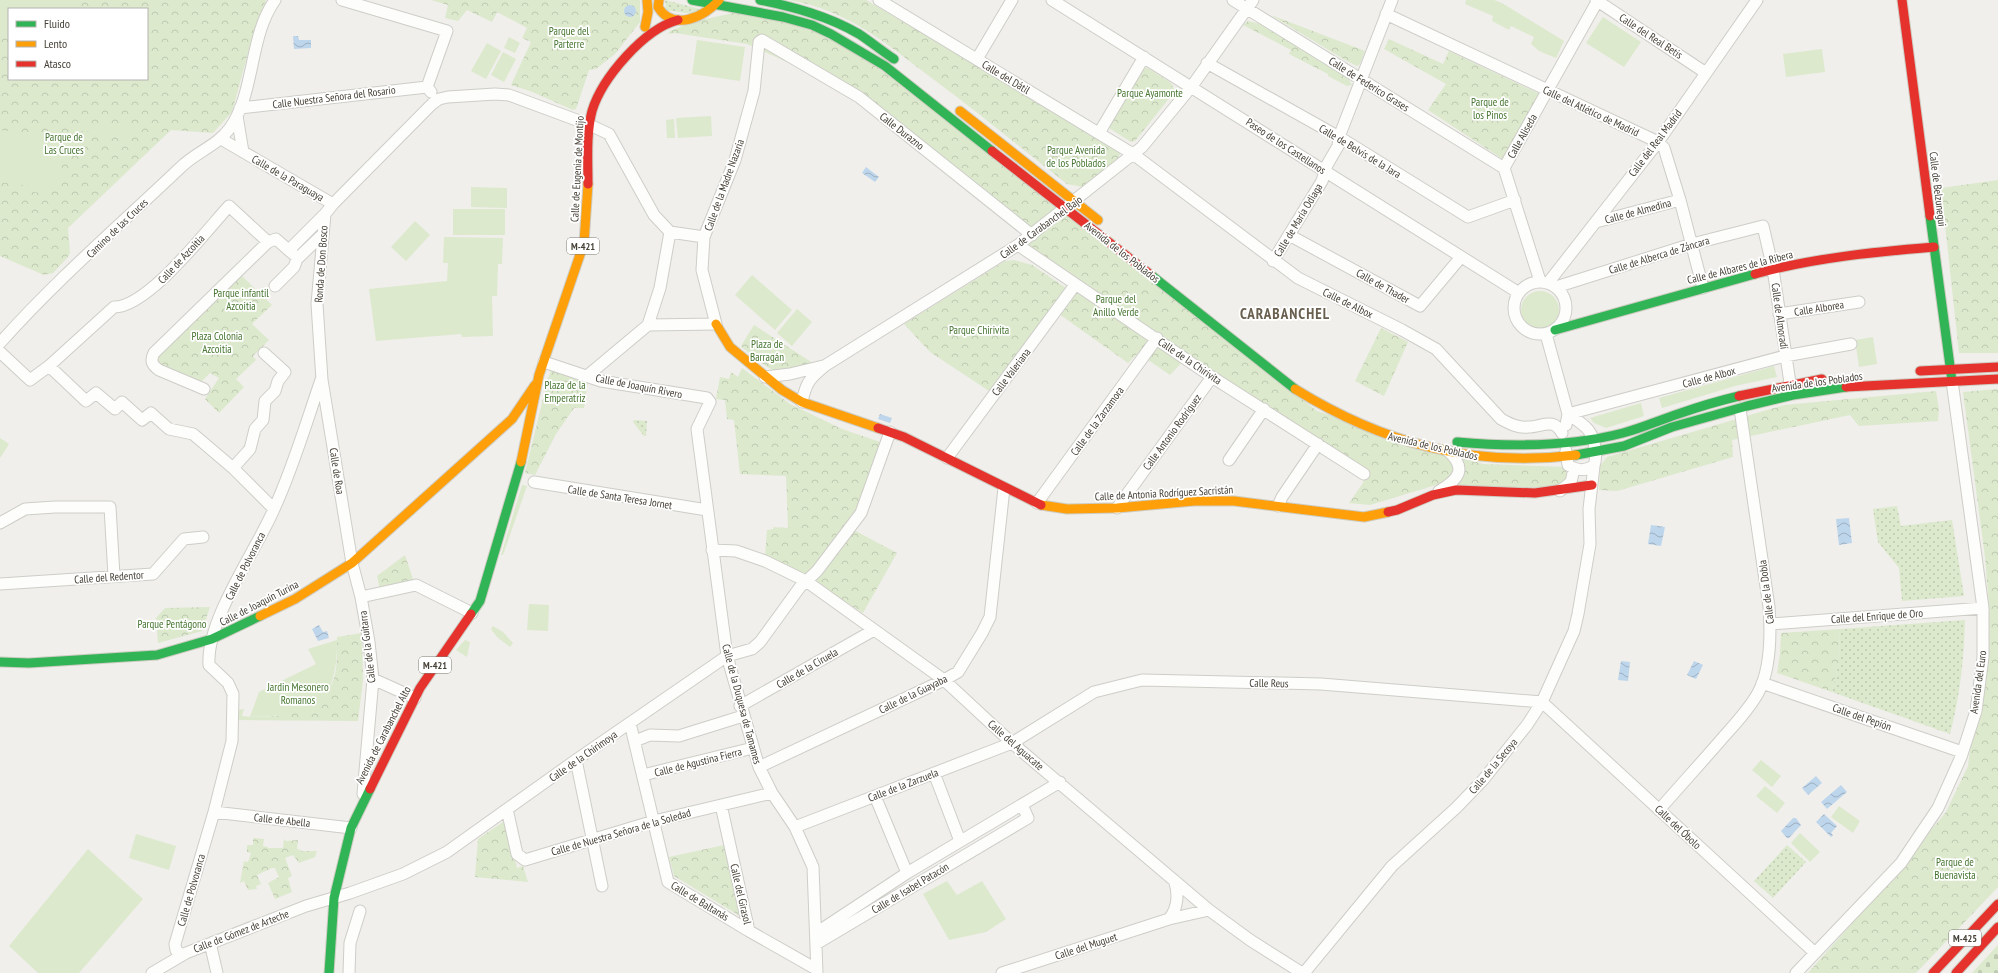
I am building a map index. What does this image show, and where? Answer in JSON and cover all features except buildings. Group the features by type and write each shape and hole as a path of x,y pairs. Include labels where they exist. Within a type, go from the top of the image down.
{"main road":[{"path":"645,27 648,12 647,0 659,3 663,14 678,20"},
{"name":"Avenida de los Poblados","path":"692,0 717,3 783,16 813,26 849,44 885,66 1311,400 1376,432 1408,442 1449,446 1540,445 1565,429 1594,439 1616,435 1688,411 1790,384 1834,378"},
{"path":"760,0 790,6 817,15 858,34 900,64"},
{"name":"Calle de Belzunegui","path":"1902,0 1952,381"},
{"name":"Calle de Eugenia de Montijo","path":"638,43 645,27 659,3"},
{"name":"Calle de Eugenia de Montijo","path":"540,375 584,243 587,225 590,125 592,110 613,73 638,43 658,27 667,22 699,17 717,3"},
{"name":"Avenida de los Poblados","path":"951,103 1107,227"},
{"name":"Calle de Albares de la Ribera","path":"1551,332 1773,269 1863,253 1934,247"},
{"path":"716,324 730,347 782,390 802,402"},
{"path":"1272,359 1296,378"},
{"path":"1907,372 1998,367"},
{"name":"Avenida de Carabanchel Alto","path":"328,973 334,898 351,828 415,698 480,601 528,431 540,375"},
{"name":"Calle de Joaquín Turina","path":"0,662 29,664 157,655 212,639 295,599 352,563 512,419 532,392 540,375"},
{"name":"Avenida de los Poblados","path":"1595,460 1605,453 1619,447 1671,428 1793,395 1881,384 1998,379"},
{"name":"Avenida de los Poblados","path":"1334,400 1364,416 1412,433 1426,436"},
{"name":"Calle de Antonia Rodríguez Sacristán","path":"802,402 904,437 948,458 1004,488 1037,503 1067,509 1117,508 1214,500 1241,501 1364,517 1397,510 1433,495 1456,490 1535,493 1559,491 1592,485"},
{"path":"1585,426 1599,434 1616,435"},
{"name":"Avenida de los Poblados","path":"1449,446 1480,457 1543,458 1570,464"},
{"path":"1570,464 1595,460"},
{"name":"M-425","path":"1933,973 1998,904"},
{"name":"M-425","path":"1956,973 1998,927"}],"street":[{"path":"239,112 264,19 275,0"},
{"path":"342,0 447,31 427,86 439,99 495,94 510,95 590,125 609,134 654,215 670,232 704,237"},
{"name":"Calle del Dátil","path":"879,0 1133,154"},
{"path":"977,59 1012,0"},
{"name":"Paseo de los Castellanos","path":"1052,0 1192,86 1325,172 1519,293"},
{"name":"Calle de Federico Grases","path":"1233,0 1251,5 1361,79 1504,168"},
{"name":"Calle de María Odiaga","path":"1273,261 1322,181 1338,146 1339,137 1392,0"},
{"name":"Calle del Real Betis","path":"1597,0 1706,73"},
{"name":"Calle Aliseda","path":"1548,284 1504,168 1597,0"},
{"name":"Calle del Real Madrid","path":"1548,284 1658,142 1757,0"},
{"name":"Calle de Carabanchel Bajo","path":"826,365 1018,245 1076,201 1142,147 1192,86 1207,63 1251,5"},
{"name":"Calle del Atlético de Madrid","path":"1386,14 1658,142"},
{"name":"Calle Durazno","path":"762,40 858,97 1032,235"},
{"name":"Calle de la Madre Nazaria","path":"716,324 702,270 704,237 735,160 754,91 759,42 762,40"},
{"path":"1099,133 1144,57"},
{"name":"Calle de Belvís de la Jara","path":"1207,63 1339,137 1468,217 1515,200"},
{"name":"Calle Nuestra Señora del Rosario","path":"239,112 427,86"},
{"name":"Ronda de Don Bosco","path":"322,380 317,304 325,214 426,109 439,99"},
{"name":"Camino de las Cruces","path":"0,343 187,161 221,139 239,112"},
{"name":"Calle de la Paraguaya","path":"239,112 243,152"},
{"name":"Calle de la Paraguaya","path":"221,139 333,204"},
{"path":"1658,142 1664,148 1680,200 1703,288"},
{"name":"Calle de Albox","path":"1133,154 1273,261 1298,278 1402,330 1436,349 1501,419 1514,426 1529,427 1550,423 1565,429 1786,356 1851,344"},
{"name":"Calle de Almedina","path":"1596,222 1680,200"},
{"name":"Calle de Azcoitia","path":"0,352 30,380 49,366 114,307 122,307 159,283 229,206 268,242 276,239 297,259"},
{"path":"289,250 325,214"},
{"name":"Calle de Alberca de Záncara","path":"1548,284 1763,226"},
{"name":"Calle de Almoradí","path":"1763,226 1773,269 1790,384"},
{"path":"587,376 648,325 660,288 670,232"},
{"path":"275,286 294,267 297,259 322,235"},
{"name":"Calle de Thader","path":"1289,235 1420,306 1461,257"},
{"path":"204,389 158,370 152,365 151,358 154,353 268,242"},
{"name":"Calle de la Chirivita","path":"1018,245 1076,286 1158,338 1212,377 1364,474"},
{"path":"1531,284 1548,284 1563,296 1566,308 1565,317 1551,332 1532,333 1526,330 1517,321 1514,307 1519,293 1531,284"},
{"name":"Calle Valeriana","path":"948,458 1076,286"},
{"name":"Calle Alborea","path":"1779,314 1859,302"},
{"path":"648,325 716,324"},
{"path":"0,326 11,331"},
{"path":"1551,332 1570,464 1571,482 1559,491"},
{"name":"Calle de la Zarzamora","path":"1037,503 1158,338"},
{"path":"233,468 250,449 255,429 264,420 265,401 274,391 278,381 285,372 264,353"},
{"name":"Calle de Joaquín Rivero","path":"544,362 601,381 707,398 710,402"},
{"path":"766,377 790,374 826,365"},
{"path":"802,402 808,380 826,365"},
{"path":"49,366 86,401 96,393 115,409 122,402 142,420 151,413 169,429 193,434 233,468 274,509"},
{"path":"782,390 784,380 790,374"},
{"name":"Calle Antonio Rodríguez","path":"1117,508 1212,377"},
{"name":"Calle de Polvoranca","path":"181,955 176,950 175,944 214,812 232,741 233,694 228,683 209,664 208,655 217,619 274,509 322,380"},
{"name":"Calle de Roa","path":"322,380 352,563"},
{"name":"Avenida del Euro","path":"1796,973 1814,952 1901,863 1938,808 1962,752 1976,711 1983,657 1983,608 1952,381"},
{"name":"Calle de la Duquesa de Tamames","path":"710,402 697,429 727,656 758,767 772,793 795,827 814,867 817,971"},
{"path":"1229,460 1264,409"},
{"name":"Calle de la Dobla","path":"1660,810 1743,715 1758,694 1762,683 1768,654 1771,624 1740,409"},
{"path":"1565,429 1585,426 1594,439 1595,460 1585,470 1570,464"},
{"name":"Calle de la Chirimoya","path":"334,898 403,874 447,852 576,760 727,656 752,649 760,642 806,581 817,571 861,513 890,432"},
{"path":"1278,506 1282,497 1318,444"},
{"path":"1433,495 1455,480 1458,474 1460,467 1449,446"},
{"name":"Calle de la Secoya","path":"1303,973 1392,866 1456,808 1483,780 1527,725 1542,702 1574,631 1578,614 1590,544 1590,509 1595,460"},
{"name":"Calle de la Secoya","path":"1570,464 1577,488 1584,494 1590,509"},
{"name":"Calle de Santa Teresa Jornet","path":"534,482 707,510"},
{"name":"Calle de la Guayaba","path":"758,767 944,680 958,672 990,617 1004,488"},
{"path":"0,523 25,509 56,506 110,507 114,576"},
{"name":"Calle del Redentor","path":"0,584 153,574 184,539 203,537"},
{"name":"Calle del Aguacate","path":"712,550 736,551 766,561 806,581 944,680 1012,743 1060,782 1209,910 1250,940 1303,973"},
{"name":"Calle de la Guitarra","path":"352,563 361,597 372,679 362,803"},
{"path":"361,597 416,585 472,613"},
{"name":"Calle del Enrique de Oro","path":"1771,624 1983,608"},
{"name":"Calle de la Ciruela","path":"635,741 650,736 679,736 742,711 874,630"},
{"path":"372,679 415,698"},
{"name":"Calle Reus","path":"1012,743 1094,692 1142,680 1320,684 1542,702"},
{"name":"Calle del Pepión","path":"1762,683 1962,752"},
{"name":"Calle del Óbolo","path":"1542,702 1814,952"},
{"name":"Calle de Baltanás","path":"630,723 668,882 749,931"},
{"name":"Calle de la Zarzuela","path":"795,827 1012,743"},
{"name":"Calle de Agustina Fierra","path":"643,775 753,748"},
{"path":"576,760 602,886"},
{"path":"934,774 960,841"},
{"name":"Calle de Isabel Patacón","path":"816,938 868,899 907,873 1060,782"},
{"name":"Calle de Nuestra Señora de la Soledad","path":"507,809 517,854 525,860 654,821 772,793"},
{"path":"875,796 907,873"},
{"name":"Calle del Girasol","path":"721,805 749,931 817,971"},
{"name":"Calle de Isabel Patacón","path":"816,938 875,909 1028,818 1022,805"},
{"name":"Calle de Abella","path":"214,812 351,828"},
{"path":"1000,818 1004,832"},
{"path":"1169,919 1174,912 1176,903 1176,889 1174,880"},
{"name":"Calle de Gómez de Arteche","path":"152,973 181,955 306,906 334,898"},
{"path":"868,899 875,909"},
{"name":"Calle del Muguet","path":"1002,973 1169,919 1209,910"},
{"path":"349,973 350,943 360,911"},
{"path":"213,942 211,947 217,973"}],"green space":[{"name":"Parque de Las Cruces","path":"0,0 266,0 252,38 232,112 213,133 171,130 68,228 70,253 53,273 44,275 0,256"},
{"path":"0,0 82,0 80,8 8,8 8,36 0,35"},
{"name":"Parque del Parterre","path":"431,0 640,0 640,22 615,54 596,69 589,70 576,109 573,110 530,91 511,85 531,42 522,38 527,28 497,12 492,22 467,10 458,21 445,18 448,5"},
{"path":"665,0 700,9 693,14 666,10"},
{"name":"Parque Avenida de los Poblados","path":"789,0 866,0 1042,104 1120,153 1119,157 1083,187 1067,184 984,118 899,53 866,30 849,20 830,12 811,5"},
{"path":"1466,0 1494,0 1502,3 1564,41 1556,58 1539,51 1531,44 1534,37 1511,26 1509,30 1492,21 1493,16 1465,4"},
{"name":"Parque del Anillo Verde","path":"737,12 814,28 887,74 1317,411 1483,464 1565,467 1568,477 1558,487 1471,488 1436,485 1370,505 1349,503 1363,483 1366,472 1188,356 1170,375 1138,353 1128,363 1059,314 1081,286 1021,243 1028,238 860,95 747,44 675,33 668,34 670,31 693,22"},
{"path":"1271,15 1365,51 1360,64 1357,66 1345,60"},
{"path":"1603,17 1641,42 1624,67 1586,43"},
{"path":"1248,21 1261,24 1348,78 1352,85 1347,86 1328,76 1328,74 1289,54 1291,50 1243,25"},
{"path":"509,37 520,43 515,53 504,48"},
{"name":"Parque de los Pinos","path":"1389,39 1443,64 1449,51 1540,94 1504,160 1428,110 1446,84 1384,49"},
{"path":"697,40 745,47 740,81 692,74"},
{"path":"487,43 501,51 486,79 471,71"},
{"path":"1822,49 1825,72 1786,77 1783,54"},
{"path":"503,52 516,59 504,82 491,75"},
{"name":"Parque Ayamonte","path":"1145,68 1148,68 1171,83 1175,91 1135,141 1131,142 1109,128 1108,124"},
{"path":"711,116 712,136 678,138 676,118"},
{"path":"674,119 675,138 667,138 666,120"},
{"path":"79,124 130,126 131,132 79,131 77,129"},
{"path":"0,130 58,137 57,145 62,143 64,146 60,183 53,183 52,189 0,182"},
{"path":"1998,180 1998,353 1959,353 1941,188"},
{"path":"26,187 47,190 48,192 40,193 22,190 22,188"},
{"path":"471,187 507,188 507,208 471,207"},
{"path":"453,209 505,209 505,235 453,235"},
{"path":"415,221 430,235 406,261 391,247"},
{"path":"444,237 503,238 502,264 498,264 497,296 492,296 493,336 462,337 461,334 376,341 369,289 447,281 448,263 443,263"},
{"name":"Parque Chirivita","path":"1014,260 1032,265 1066,288 989,391 930,352 904,324 1005,261"},
{"name":"Plaza Colonia Azcoitia","path":"241,275 272,305 252,324 269,340 253,356 256,360 236,379 244,387 219,413 205,399 219,378 210,373 199,384 160,366 156,361 157,357"},
{"path":"752,275 792,310 775,330 735,295"},
{"path":"1536,291 1544,291 1551,294 1556,299 1559,310 1556,321 1551,326 1544,329 1536,329 1529,326 1524,321 1521,314 1521,306 1524,299 1529,294"},
{"path":"797,309 812,322 792,346 777,333"},
{"name":"Plaza de Barragán","path":"754,325 819,367 791,374 784,374 764,365 741,346"},
{"path":"1381,328 1408,342 1384,396 1355,381"},
{"path":"1873,337 1877,364 1859,367 1855,340"},
{"path":"1774,366 1777,377 1735,386 1662,408 1659,398"},
{"path":"742,368 790,404 842,429 886,444 850,528 897,553 863,613 815,582 765,557 767,530 773,529 774,527 788,528 786,476 740,474 734,420 727,419 725,400 716,399 720,377 729,379 731,372 738,377"},
{"name":"Plaza de la Emperatriz","path":"554,370 588,380 584,408 574,408 556,434 535,475 525,473 548,378 551,371"},
{"name":"Parque de Buenavista","path":"1998,389 1998,887 1916,973 1808,973 1885,886 1946,812 1968,766 1989,607 1985,557 1963,392"},
{"path":"1936,391 1939,409 1938,421 1859,426 1850,415 1732,440 1733,457 1617,491 1599,490 1600,466 1607,457 1784,405"},
{"path":"1641,403 1644,416 1606,428 1594,423 1590,418"},
{"path":"634,420 647,421 646,436 644,436 633,422"},
{"path":"0,438 9,444 0,458"},
{"path":"522,485 527,486 503,555 501,555"},
{"path":"1897,506 1901,526 1952,520 1964,596 1902,601 1899,568 1878,542 1873,509"},
{"path":"405,555 414,582 380,590 377,576"},
{"path":"529,604 549,605 548,631 527,630"},
{"name":"Parque Pentágono","path":"210,607 202,631 158,643 156,618 165,608"},
{"path":"1965,620 1961,677 1950,734 1832,692 1839,661 1840,629"},
{"path":"493,626 503,632 513,643 510,647 497,637 491,629"},
{"path":"1840,629 1839,661 1832,692 1777,673 1781,633"},
{"path":"362,633 363,680 358,721 233,720 237,710 244,709 242,716 267,717 306,708 317,701 326,693 334,678 337,661 337,637"},
{"name":"Jardin Mesonero Romanos","path":"337,640 336,663 332,681 326,694 317,704 305,710 290,714 250,717 259,692 316,664 308,649"},
{"path":"465,640 470,642 467,657 456,650"},
{"path":"1761,760 1781,776 1772,787 1752,770"},
{"path":"1765,786 1785,803 1777,813 1756,796"},
{"path":"1839,806 1860,821 1853,833 1831,817"},
{"path":"506,820 517,868 523,866 528,882 475,877 478,839"},
{"path":"1800,833 1820,852 1810,862 1791,843"},
{"path":"136,834 176,846 169,870 129,858"},
{"path":"253,838 264,839 263,846 268,848 283,848 284,839 286,841 298,840 297,849 301,851 317,851 315,857 299,863 293,855 285,858 292,876 288,878 292,892 275,899 268,883 279,877 275,868 257,875 261,884 256,886 257,889 248,890 244,881 240,883 244,861 248,862 251,853 247,852 247,845 253,845"},
{"path":"724,845 740,916 674,876 669,857"},
{"path":"1787,845 1806,862 1773,898 1754,881"},
{"path":"88,849 143,899 79,973 38,973 9,946"},
{"path":"947,881 957,895 982,881 1006,919 986,932 949,940 923,894"},
{"path":"1998,945 1998,973 1972,973"}],"water":[{"path":"628,5 632,5 636,11 632,17 628,17 624,13 624,9"},
{"path":"293,36 298,36 299,40 311,40 311,48 294,49"},
{"path":"866,167 879,177 875,182 862,173"},
{"path":"880,414 892,418 890,423 878,419"},
{"path":"1849,518 1852,543 1839,545 1836,519"},
{"path":"1651,525 1665,527 1661,546 1648,544"},
{"path":"319,625 323,632 327,631 329,638 318,641 312,629"},
{"path":"1621,661 1630,662 1628,681 1618,680"},
{"path":"1694,661 1703,665 1696,679 1687,675"},
{"path":"1816,776 1822,783 1808,795 1802,788"},
{"path":"1841,785 1847,792 1827,809 1821,802"},
{"path":"1824,814 1837,826 1831,833 1833,835 1831,837 1816,822"},
{"path":"1793,818 1796,818 1801,825 1789,838 1787,838 1781,831"}],"traffic: fast":[{"path":"692,0 783,17 812,25 831,34 885,66 992,151"},
{"path":"760,0 798,9 835,22 859,34 894,59"},
{"path":"1930,216 1952,381"},
{"path":"1555,330 1755,274"},
{"path":"1151,275 1295,389"},
{"path":"1576,455 1624,446 1672,427 1747,406 1793,395 1846,387"},
{"path":"1457,442 1499,445 1541,445 1603,438 1630,431 1693,409 1739,396"},
{"path":"471,614 480,601 521,462"},
{"path":"0,662 29,663 157,655 212,639 260,616"},
{"path":"329,973 334,898 351,828 370,789"}],"traffic: slow":[{"path":"645,27 648,12 647,0"},
{"path":"659,0 658,7 664,15 672,19 680,20 689,19 706,12 719,0"},
{"path":"960,111 1098,220"},
{"path":"521,462 539,375 584,243 588,184"},
{"path":"716,324 730,347 782,390 802,402 878,428"},
{"path":"260,616 295,599 352,563 512,419 535,385"},
{"path":"1295,389 1328,408 1361,424 1395,437 1430,447 1465,454 1501,458 1538,458 1576,455"},
{"path":"1041,505 1067,509 1117,508 1194,501 1234,501 1364,517 1388,512"}],"traffic: jam":[{"path":"1902,0 1930,216"},
{"path":"588,184 589,129 592,111 597,98 615,70 638,44 665,25 678,20"},
{"path":"992,151 1151,275"},
{"path":"1755,274 1777,268 1821,260 1934,247"},
{"path":"1920,371 1998,367"},
{"path":"1739,396 1822,379"},
{"path":"1846,387 1998,379"},
{"path":"878,428 904,437 1041,505"},
{"path":"1388,512 1397,510 1433,495 1456,490 1535,493 1592,485"},
{"path":"370,789 420,688 471,614"},
{"path":"1933,973 1998,904"},
{"path":"1956,973 1998,927"}],"district":[{"name":"CARABANCHEL","path":"1285,313"}],"park label":[{"name":"Parque infantil Azcoitia","path":"241,299"}]}
